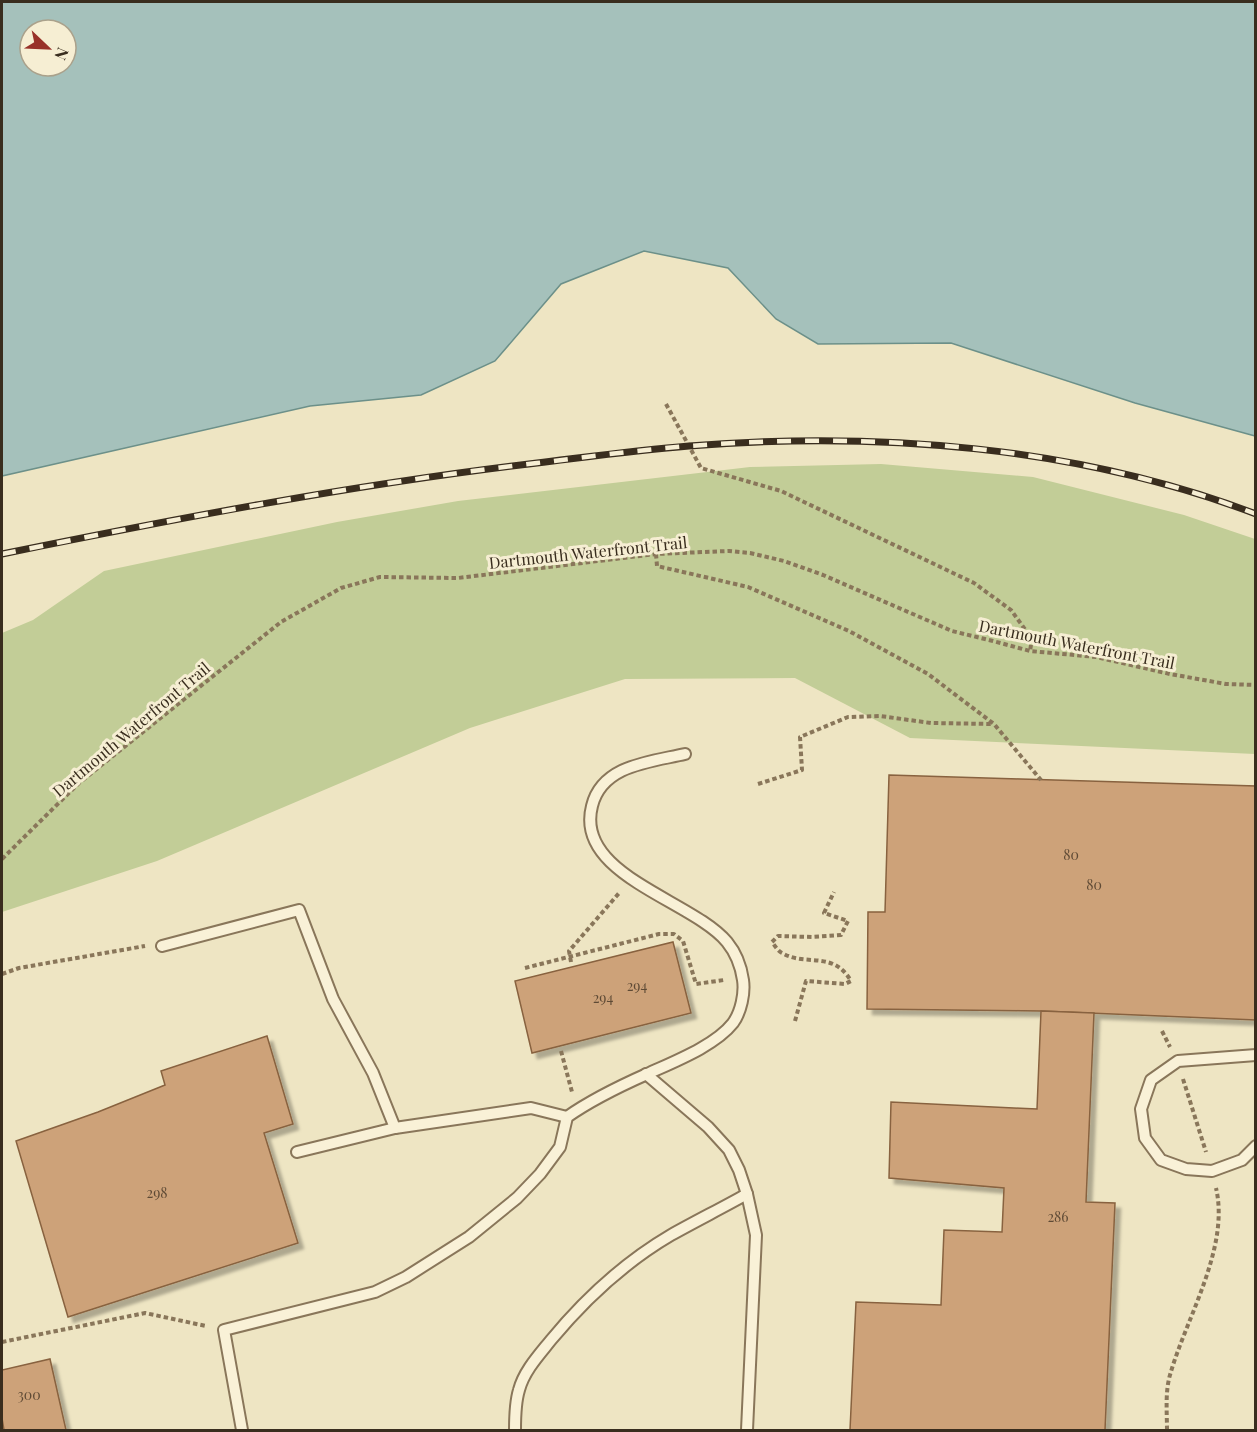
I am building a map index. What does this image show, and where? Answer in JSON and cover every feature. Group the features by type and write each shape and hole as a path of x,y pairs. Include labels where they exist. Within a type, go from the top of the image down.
{"lane":[{"path":"242,1431 224,1330 375,1292 406,1277 469,1237 517,1198 540,1174 560,1147 567,1117 646,1074 685,1057 720,1035 733,1022 744,990 738,959 727,942 603,856 592,837 589,817 595,794 607,779 632,766 685,754"},
{"path":"162,945 298,910 333,999 374,1073 395,1128"},
{"path":"1256,1055 1178,1061 1151,1080 1141,1109 1145,1138 1161,1161 1186,1169 1212,1171 1242,1160 1256,1146"},
{"path":"646,1074 708,1127 729,1150 747,1194 756,1235 747,1431"},
{"path":"297,1152 395,1128 531,1108 567,1117"},
{"path":"515,1431 519,1388 532,1364 561,1328 596,1291 670,1236 747,1194"}],"path":[{"path":"666,404 701,468 781,491 974,582 1011,610 1032,639 1030,651"},
{"name":"Dartmouth Waterfront Trail","path":"2,859 79,783 281,622 341,588 380,576 458,578 656,555 729,551 750,553 784,561 823,575 952,631 1030,651 1096,657 1226,684 1256,685"},
{"path":"656,555 657,566 748,587 849,631 928,674 994,724 1041,780"},
{"path":"758,784 802,770 800,737 848,717 880,716 931,723 994,724"},
{"path":"571,962 569,951 632,878"},
{"path":"795,1022 806,981 845,984 850,981 845,972 834,965 818,959 799,959 780,952 772,942 778,936 841,935 848,921 824,913 834,892"},
{"path":"525,968 659,934 674,934 683,941 696,984 742,977"},
{"path":"2,974 19,968 162,945"},
{"path":"1162,1031 1178,1061 1218,1195 1218,1232 1213,1255 1169,1378 1167,1431"},
{"path":"561,1051 578,1110"},
{"path":"2,1342 145,1313 224,1330"}],"green space":[{"path":"881,464 1033,477 1184,515 1255,539 1255,754 910,738 795,678 625,679 470,728 157,861 2,912 2,633 33,620 104,571 337,522 458,501 750,467"}],"water":[{"path":"2,2 1255,2 1255,436 1135,403 951,343 818,344 776,319 728,268 644,251 561,284 495,361 421,395 310,406 2,476"}],"building":[{"path":"889,775 1256,786 1256,1020 1041,1011 867,1009 868,912 885,912"},
{"path":"673,942 691,1013 532,1053 515,981"},
{"path":"1041,1011 1094,1013 1086,1202 1115,1203 1105,1430 850,1430 856,1302 941,1305 944,1230 1002,1232 1004,1188 889,1178 891,1102 1037,1109"},
{"path":"267,1036 293,1124 264,1133 298,1243 68,1317 16,1141 165,1085 161,1071"},
{"path":"50,1359 66,1430 4,1430 2,1370"}],"railway":[{"path":"2,554 202,515 402,481 632,452 760,442 904,443 976,449 1048,459 1118,473 1188,491 1256,514"}]}
